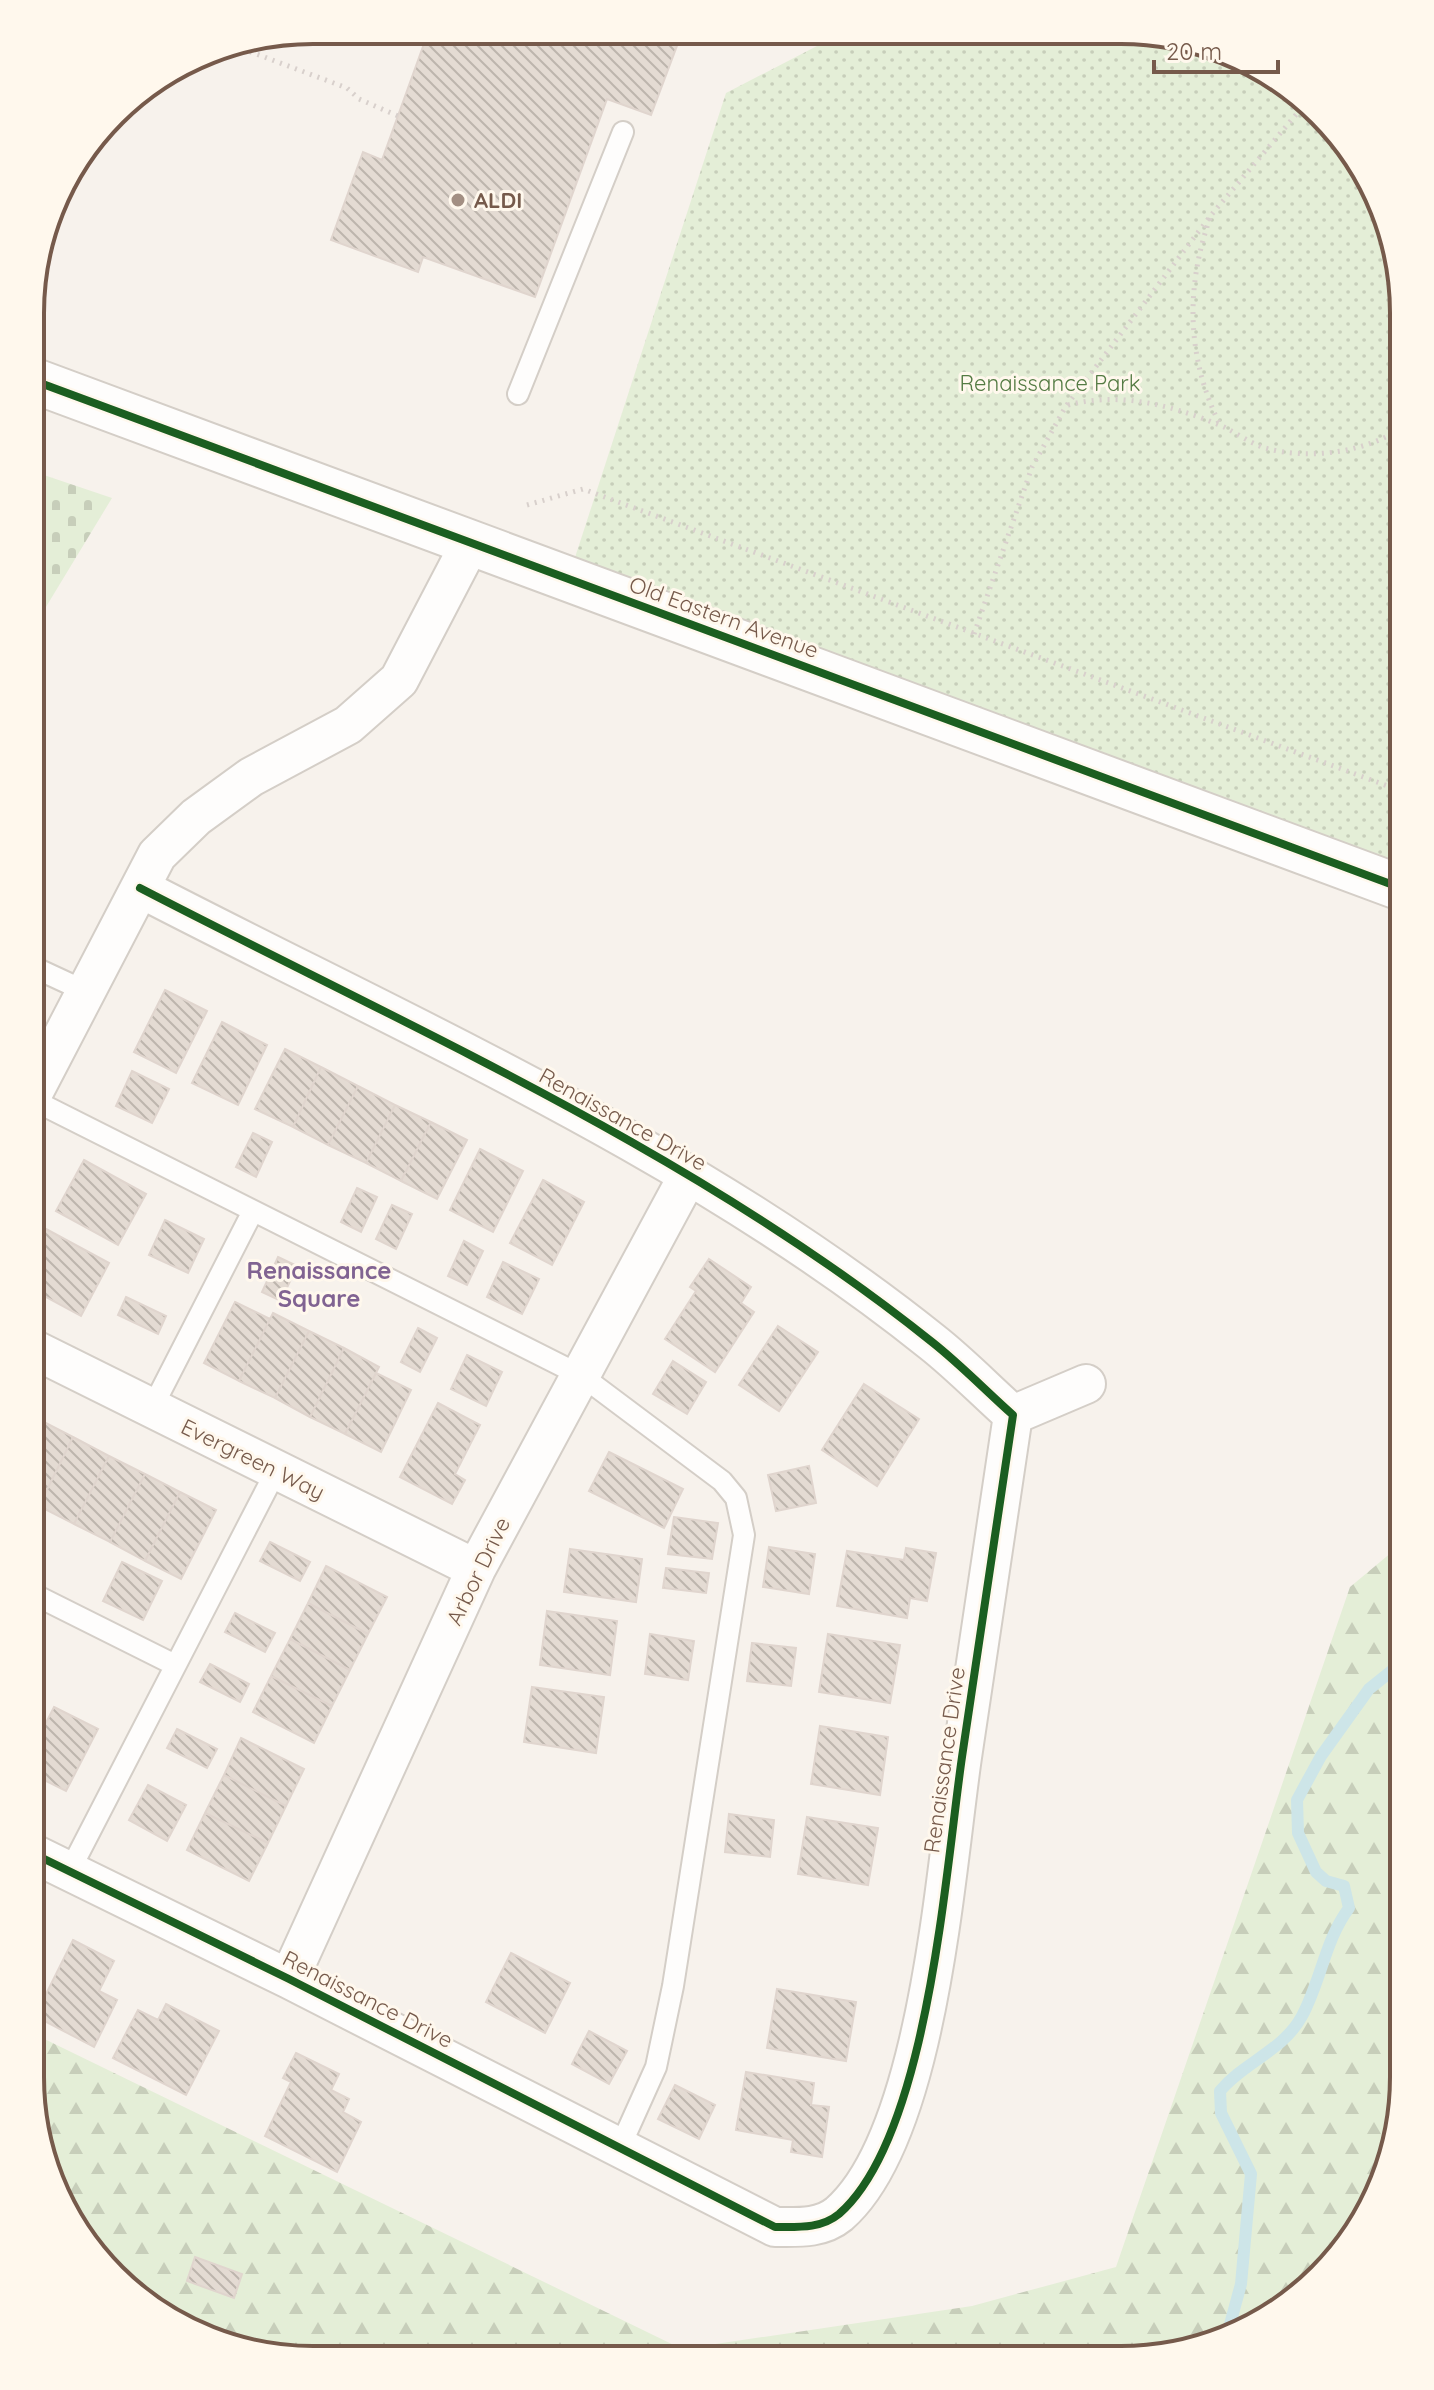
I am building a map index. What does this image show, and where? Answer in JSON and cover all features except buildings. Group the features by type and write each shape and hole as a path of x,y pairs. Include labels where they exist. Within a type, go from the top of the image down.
{"street":[{"name":"Old Eastern Avenue","path":"44,384 1390,884"},
{"path":"44,1073 157,855 196,817 251,777 348,725 399,680 471,542"},
{"name":"Renaissance Drive","path":"44,1859 289,1979 775,2227 813,2226 838,2215 870,2175 896,2123 924,2023 1013,1415 932,1342 829,1267 689,1174 534,1090 140,888"},
{"name":"Arbor Drive","path":"289,1979 476,1569 689,1174"},
{"name":"Evergreen Way","path":"44,1355 476,1569"},
{"path":"1013,1415 1086,1384"}],"lane":[{"path":"518,394 623,132"},
{"path":"44,972 87,992"},
{"path":"44,1105 582,1376 722,1481 736,1498 744,1535 673,1986 656,2067 620,2147"},
{"path":"151,1410 253,1211"},
{"path":"69,1872 277,1469"},
{"path":"44,1600 175,1665"}],"path":[{"path":"250,52 347,88 359,99 398,116"},
{"path":"974,634 1032,467 1066,406 1212,214 1298,112"},
{"path":"1212,214 1197,255 1193,337 1203,390 1221,426"},
{"path":"1066,406 1087,400 1136,400 1221,426 1263,447 1304,454 1354,449 1390,432"},
{"path":"527,505 583,489 1390,787"}],"green space":[{"name":"Renaissance Park","path":"821,44 1156,46 1224,64 1255,80 1285,100 1334,149 1370,210 1388,278 1390,884 568,579 726,93"},
{"path":"44,475 112,498 44,610"},
{"path":"1389,1554 1389,2094 1385,2129 1370,2180 1334,2241 1285,2290 1255,2310 1224,2326 1173,2341 1121,2346 702,2346 972,2306 1116,2267 1350,1587"},
{"path":"44,2039 676,2346 313,2346 278,2344 210,2326 149,2290 123,2267 100,2241 80,2211 64,2180 49,2129"}],"waterway":[{"path":"1230,2323 1241,2284 1251,2174 1221,2113 1220,2091 1294,2028 1308,2003 1334,1933 1349,1908 1344,1886 1326,1881 1316,1872 1298,1833 1297,1800 1321,1756 1369,1689 1389,1673"}],"cycle path":[{"path":"44,384 1390,884"},
{"path":"44,1859 289,1979 775,2227 808,2226 832,2219 869,2177 893,2126 913,2066 928,2000 1013,1415 932,1342 841,1273 746,1210 647,1151 446,1042 140,888"}],"place":[{"name":"ALDI","path":"458,200"}],"district":[{"name":"Renaissance Square","path":"319,1284"}]}
